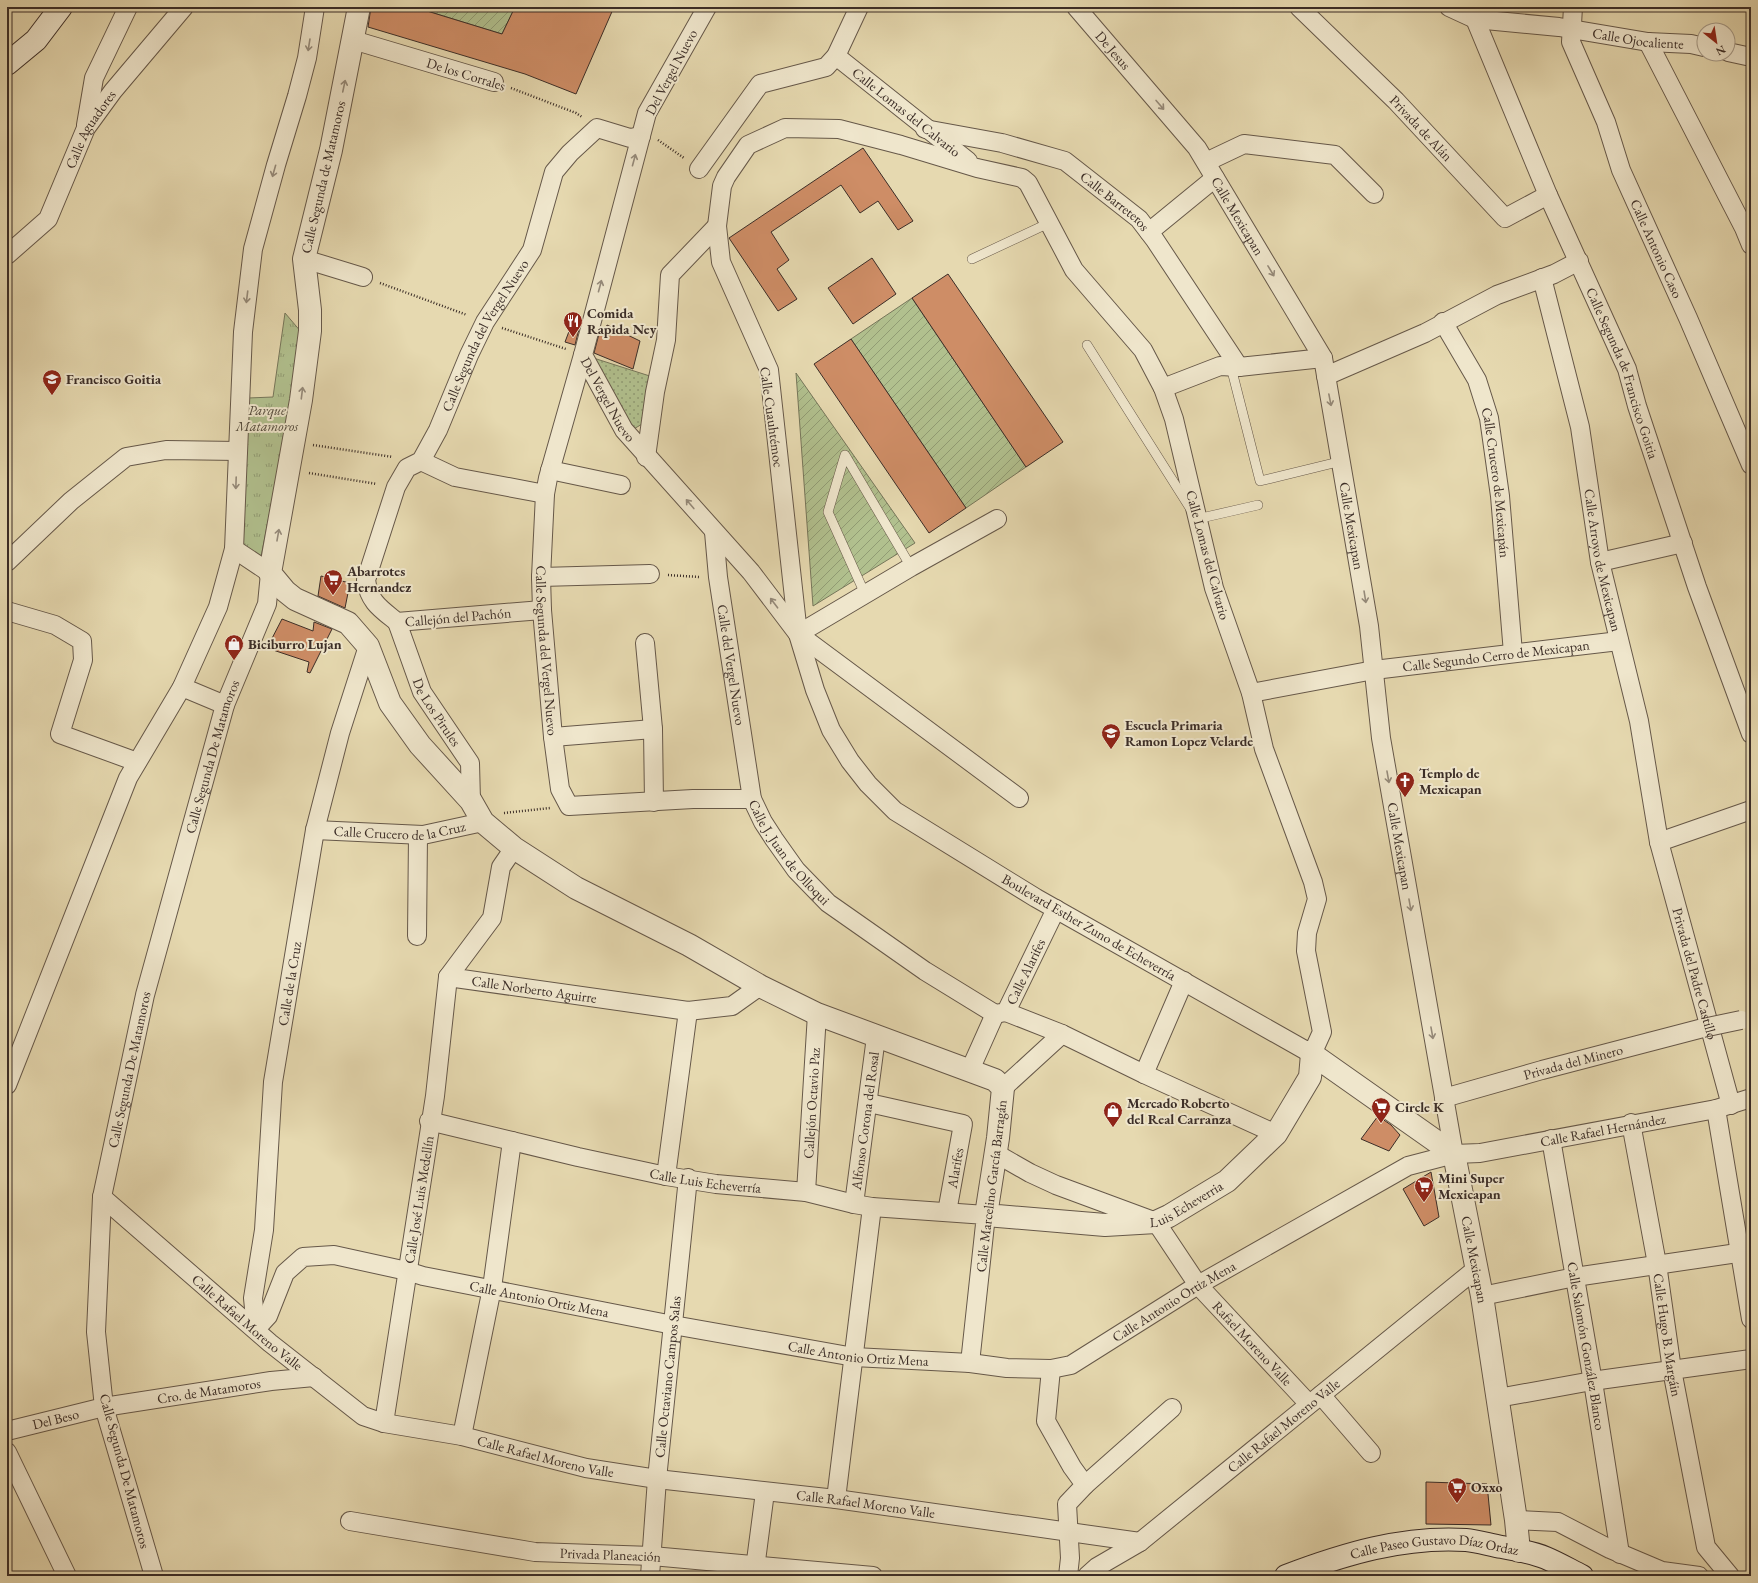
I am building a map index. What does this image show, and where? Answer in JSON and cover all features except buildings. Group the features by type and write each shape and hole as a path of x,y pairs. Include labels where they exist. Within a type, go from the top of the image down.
{"street":[{"path":"7,64 36,40 61,7"},
{"path":"86,128 94,78 128,7"},
{"name":"Calle Aguadores","path":"7,255 48,219 86,128 113,91 184,7"},
{"path":"7,1085 128,778 182,687 218,607 234,549 242,332 253,249 307,58 315,7"},
{"name":"Calle Segunda de Matamoros","path":"270,573 290,469 310,331 310,310 304,259 330,150 359,7"},
{"name":"Del Vergel Nuevo","path":"707,7 647,113 583,355 624,430 646,457 750,572 798,634"},
{"path":"699,169 760,84 826,67 836,56 859,7"},
{"name":"De Jesus","path":"1076,7 1135,76"},
{"name":"Privada de Alán","path":"1299,7 1396,101 1505,218 1548,195"},
{"path":"1449,7 1475,19"},
{"name":"Calle Antonio Caso","path":"1573,7 1571,42 1606,122 1621,170 1688,318 1751,465"},
{"name":"Calle Segunda de Francisco Goitia","path":"1475,19 1548,195 1627,369 1637,406 1683,542 1696,587 1751,734"},
{"name":"Calle Ojocaliente","path":"1475,19 1510,21 1648,42 1696,45"},
{"name":"De los Corrales","path":"353,40 494,82"},
{"path":"1648,42 1750,236"},
{"path":"1736,54 1751,57"},
{"name":"Calle Lomas del Calvario","path":"836,56 925,129 977,168"},
{"name":"Calle Mexicapan","path":"1135,76 1197,148 1323,358 1370,626 1381,738 1454,1154 1482,1296 1516,1520 1519,1551"},
{"name":"Calle Segunda del Vergel Nuevo","path":"367,588 366,580 396,487 407,468 421,461 438,430 469,355 485,322 532,250 554,172 570,153 597,128 630,138 641,136"},
{"name":"Calle Lomas del Calvario","path":"722,186 748,145 785,128 839,129 901,145 977,168 1022,178 1028,183 1074,270 1143,350 1162,388 1174,419 1214,588 1251,693 1264,749 1313,882 1317,899 1307,933 1306,951 1322,1032 1312,1054"},
{"name":"Calle Barreteros","path":"925,129 1002,143 1065,161 1139,219 1234,367"},
{"path":"1206,162 1244,144 1336,155 1374,194"},
{"path":"1148,232 1215,178"},
{"name":"Calle Cuauhtémoc","path":"722,186 717,226 722,262 769,370 798,634"},
{"path":"646,457 655,392 666,340 670,275 717,226"},
{"path":"304,259 363,277"},
{"path":"1326,376 1425,333 1443,322 1497,295 1542,278 1579,261"},
{"name":"Calle Arroyo de Mexicapan","path":"1542,278 1580,427 1600,562 1639,720 1659,842"},
{"name":"Calle Crucero de Mexicapán","path":"1443,322 1477,380 1489,418 1500,496 1513,653"},
{"name":"Calle Segunda del Vergel Nuevo","path":"570,806 560,789 553,737 540,577 545,494 550,470 583,355"},
{"path":"1162,388 1220,366 1234,367 1323,358"},
{"path":"7,562 71,501 126,457 166,450 238,451"},
{"path":"421,461 455,477 545,494"},
{"path":"550,470 621,485"},
{"path":"997,519 911,567 798,634 1019,798"},
{"name":"Calle del Vergel Nuevo","path":"714,532 718,577 752,798"},
{"path":"1600,562 1683,542"},
{"path":"234,549 270,573 295,599 348,623 368,646 390,703 420,746 471,801 483,822 514,848 576,888 689,945 760,986 817,1014 876,1037 970,1070 995,1080 1003,1088"},
{"name":"Calle Segunda De Matamoros","path":"154,1576 104,1407 96,1332 102,1197 145,995 225,705 268,604 270,573"},
{"path":"540,577 650,574"},
{"name":"Callejón del Pachón","path":"367,588 374,604 397,622 542,610"},
{"path":"7,611 55,625 82,641 83,660 60,734 137,762"},
{"name":"De Los Pirules","path":"397,622 422,692 470,763 471,801"},
{"name":"Boulevard Esther Zuno de Echeverría","path":"798,634 815,690 831,730 850,761 868,784 895,811 1056,909 1312,1054 1454,1154"},
{"name":"Calle Segundo Cerro de Mexicapan","path":"1251,693 1374,670 1619,641"},
{"path":"645,643 653,729 654,802"},
{"name":"Calle de la Cruz","path":"256,1329 253,1298 264,1230 273,1082 316,830 340,733 368,646"},
{"path":"182,687 225,705"},
{"path":"553,737 653,729"},
{"name":"Calle J. Juan de Olloqui","path":"570,806 693,799 752,798 770,834 796,870 828,903 925,971 1001,1013 1062,1034 1144,1074 1276,1134"},
{"path":"1659,842 1751,810"},
{"name":"Calle Crucero de la Cruz","path":"316,830 418,835 483,822"},
{"path":"416,936 418,835"},
{"name":"Privada del Padre Castillo","path":"1659,842 1724,1107 1746,1252 1751,1319"},
{"name":"Calle Norberto Aguirre","path":"514,848 501,867 492,918 448,977 688,1011 732,1006 760,986"},
{"name":"Calle Alarifes","path":"970,1070 1056,909"},
{"name":"Calle José Luis Medellín","path":"384,1423 434,1096 448,977"},
{"path":"1144,1074 1184,981"},
{"path":"666,1176 688,1011"},
{"name":"Callejón Octavio Paz","path":"806,1192 817,1014"},
{"name":"Privada del Minero","path":"1444,1098 1542,1070 1746,1017"},
{"name":"Calle Marcelino García Barragán","path":"970,1363 986,1215 1003,1088 1062,1034"},
{"name":"Alfonso Corona del Rosal","path":"836,1499 854,1357 868,1104 876,1037"},
{"name":"Luis Echeverria","path":"986,1215 1105,1225 1156,1222 1227,1181 1276,1134 1310,1077 1312,1054"},
{"name":"Calle Rafael Hernández","path":"1454,1154 1480,1153 1630,1123 1724,1107 1751,1098"},
{"name":"Alarifes","path":"868,1104 963,1124 948,1212"},
{"name":"Calle Luis Echeverría","path":"430,1121 666,1176 688,1178 716,1184 806,1192 863,1206 986,1215"},
{"name":"Calle Hugo B. Margáin","path":"1630,1123 1657,1264 1672,1370 1706,1547 1730,1576"},
{"name":"Calle Salomón González Blanco","path":"1550,1139 1620,1554"},
{"path":"462,1436 492,1288 512,1141"},
{"path":"995,1153 1030,1173 1056,1185 1156,1222"},
{"name":"Calle Antonio Ortiz Mena","path":"256,1329 268,1316 285,1273 303,1257 334,1255 424,1276 492,1288 673,1325 854,1357 970,1363 1007,1368 1051,1369 1071,1365 1198,1285 1408,1166 1454,1154"},
{"name":"Calle Octaviano Campos Salas","path":"650,1576 657,1479 688,1178"},
{"name":"Calle Rafael Moreno Valle","path":"102,1197 314,1377 363,1416 384,1423 462,1436 586,1468 657,1479 836,1499 1140,1542"},
{"name":"Rafael Moreno Valle","path":"1156,1222 1198,1285 1371,1453"},
{"path":"1482,1296 1574,1277 1746,1252"},
{"name":"Calle Rafael Moreno Valle","path":"1087,1576 1097,1567 1140,1542 1476,1269"},
{"path":"1498,1398 1592,1381 1751,1359"},
{"path":"1051,1369 1046,1421 1072,1467 1085,1485"},
{"name":"Cro. de Matamoros","path":"104,1407 271,1381 314,1377"},
{"name":"Del Beso","path":"7,1431 104,1407"},
{"path":"1068,1576 1070,1558 1066,1504 1085,1485 1172,1408"},
{"path":"8,1455 67,1576"},
{"path":"755,1570 765,1492"},
{"path":"1516,1520 1558,1522 1620,1554 1662,1571 1699,1576"},
{"name":"Privada Planeación","path":"350,1521 535,1552 652,1556 755,1570 873,1576"},
{"name":"Calle Paseo Gustavo Díaz Ordaz","path":"1286,1576 1331,1559 1368,1548 1400,1543 1467,1540 1546,1558 1582,1576"}],"lane":[{"path":"972,259 1049,223"},
{"path":"1087,345 1197,519 1258,506"},
{"name":"Calle Barreteros","path":"1234,367 1260,480 1342,461"},
{"path":"865,594 828,512 845,455 911,567"}],"path":[{"name":"De los Corrales","path":"494,82 576,113"},
{"path":"641,136 656,139 699,169"},
{"path":"363,277 485,322 583,355"},
{"path":"294,442 421,461"},
{"path":"290,469 396,487"},
{"path":"650,574 718,577"},
{"path":"483,822 507,812 570,806"}],"green space":[{"path":"414,7 515,7 502,34"},
{"path":"912,298 1026,467 966,508 851,339"},
{"name":"Parque Matamoros","path":"285,313 302,333 290,409 260,562 240,548 248,398 273,397"},
{"path":"584,355 656,378 649,420 632,430"},
{"path":"796,373 915,543 813,606"}],"place":[{"name":"Comida Rapida Ney","path":"573,338"},
{"name":"Francisco Goitia","path":"52,396"},
{"name":"Abarrotes Hernandez","path":"333,596"},
{"name":"Biciburro Lujan","path":"234,661"},
{"name":"Escuela Primaria Ramon Lopez Velarde","path":"1111,750"},
{"name":"Templo de Mexicapan","path":"1405,798"},
{"name":"Circle K","path":"1381,1124"},
{"name":"Mercado Roberto del Real Carranza","path":"1113,1128"},
{"name":"Mini Super Mexicapan","path":"1424,1203"},
{"name":"Oxxo","path":"1457,1504"}]}
